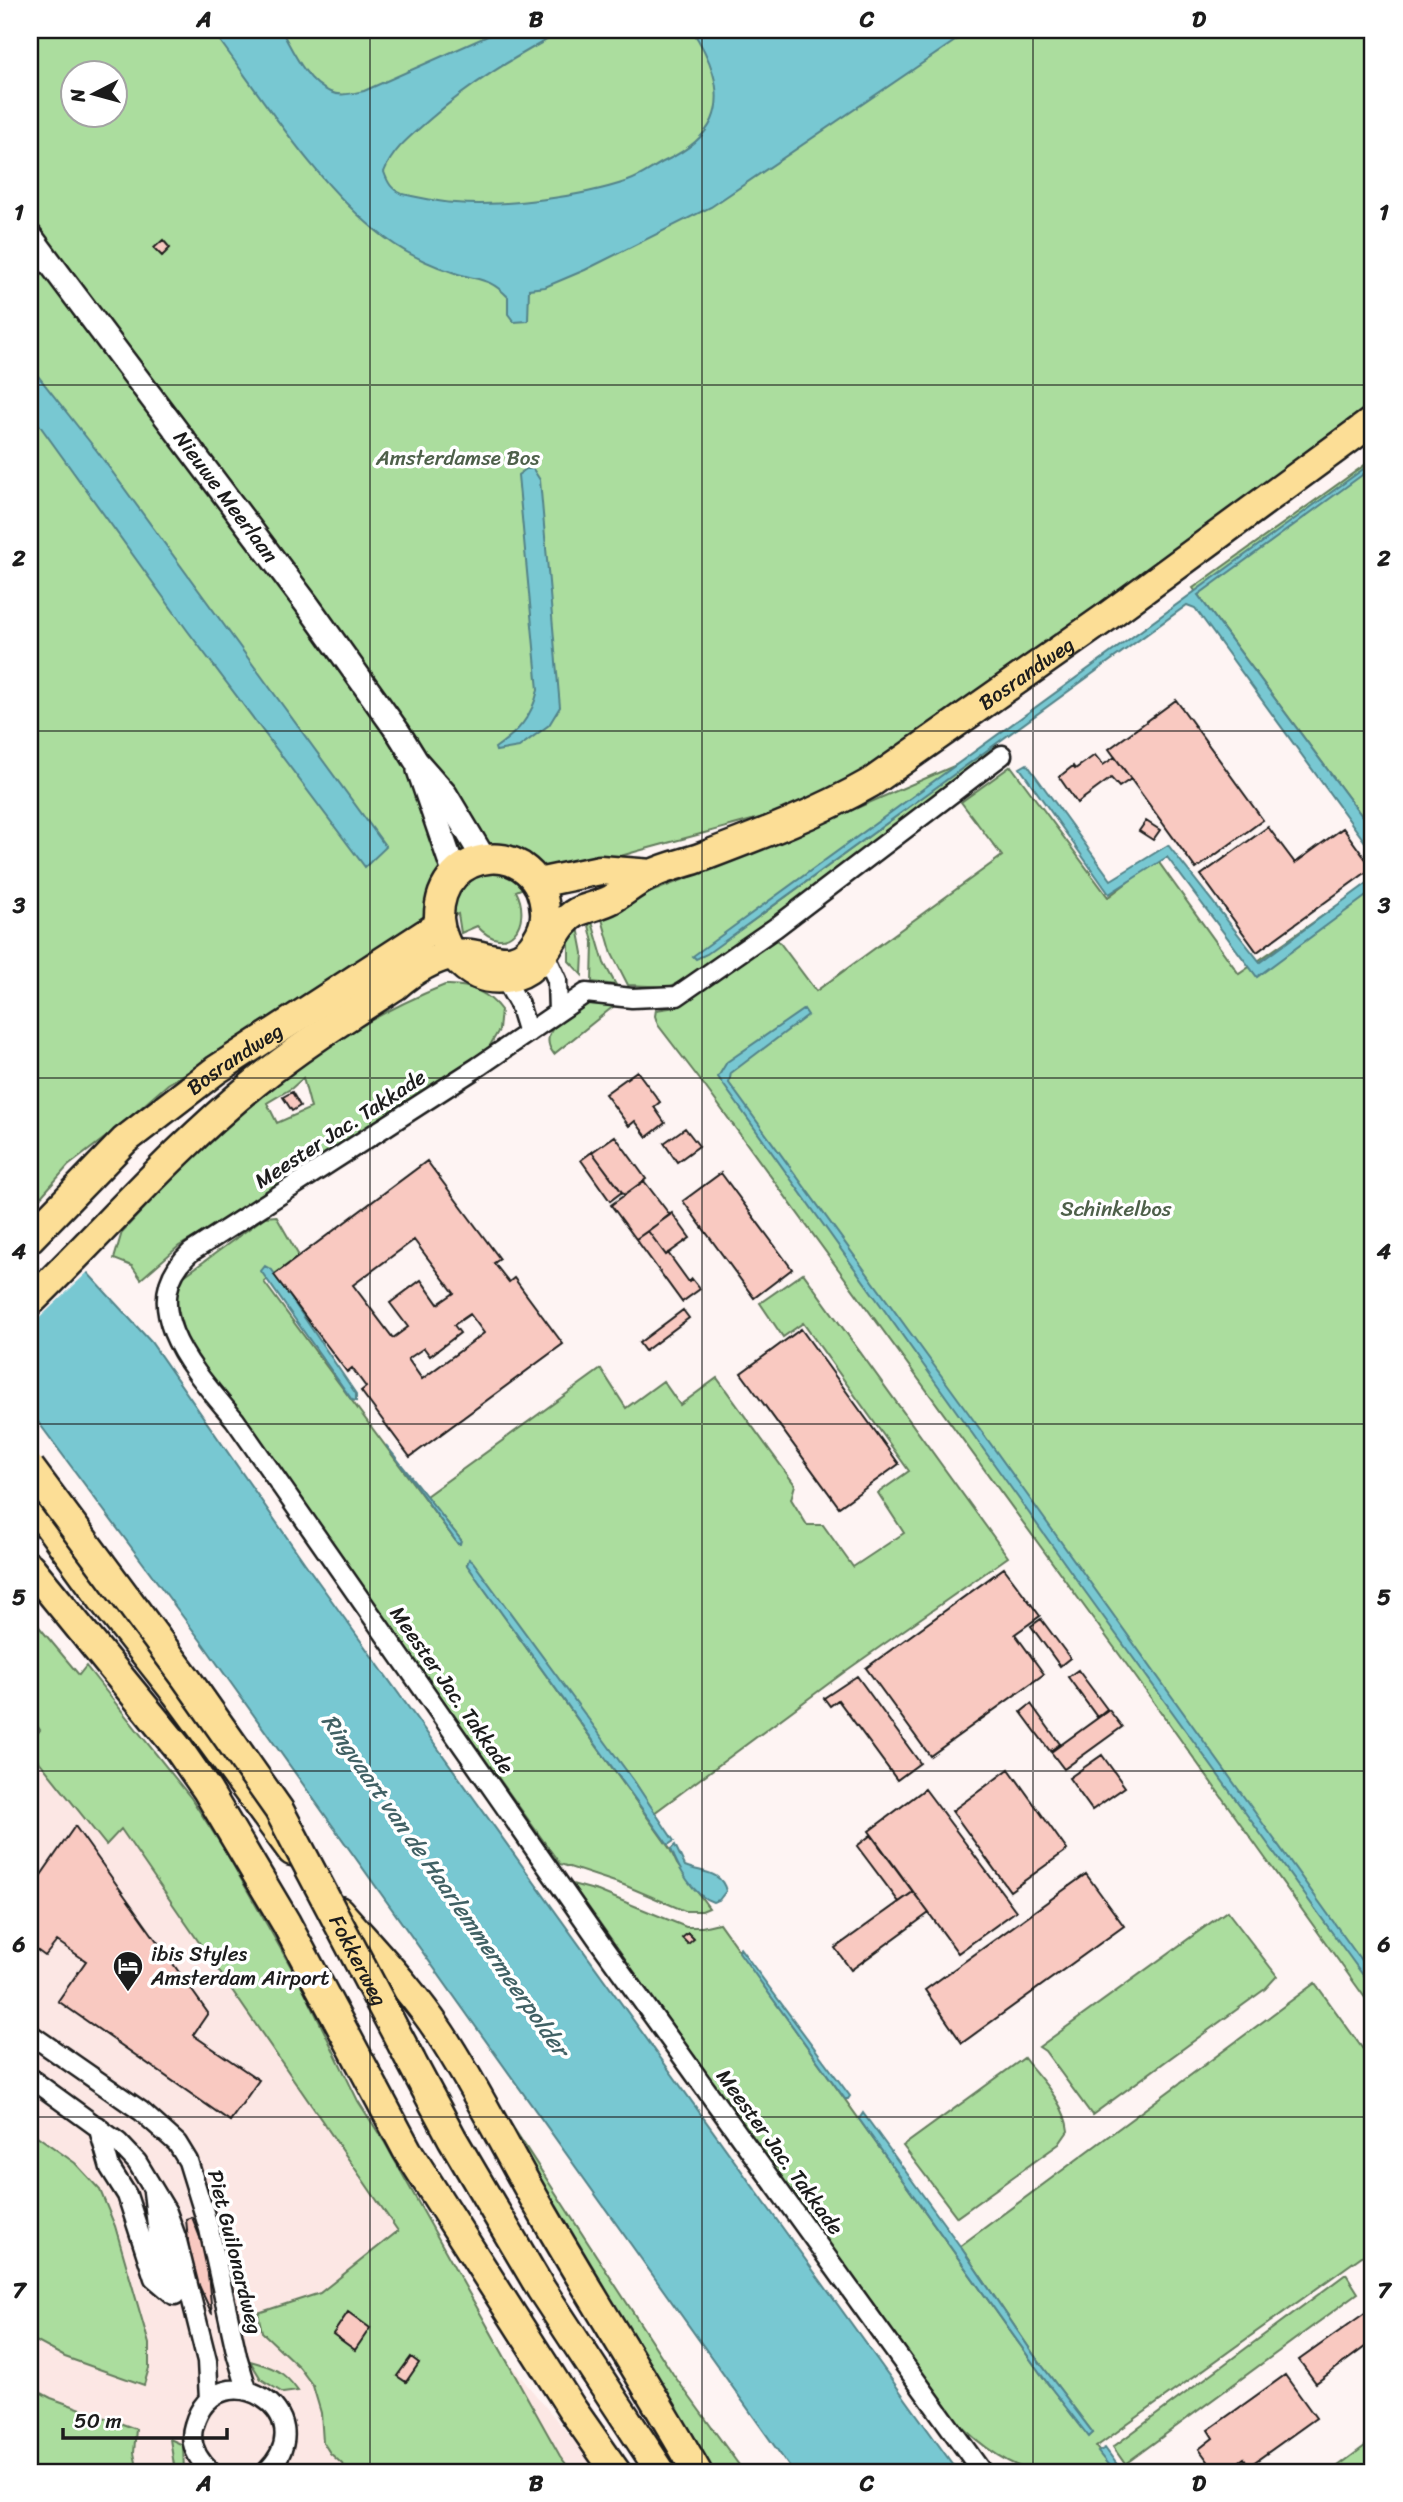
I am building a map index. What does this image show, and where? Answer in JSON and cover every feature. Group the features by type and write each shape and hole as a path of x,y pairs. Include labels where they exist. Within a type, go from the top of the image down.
{"main road":[{"name":"Bosrandweg","path":"547,942 575,914 610,900 652,874 751,838 845,798 872,782 1108,616 1373,421"},
{"path":"500,858 516,863 529,872 538,883 545,900 542,932 547,942 529,968 512,977 483,978 459,961 439,925 441,897 454,873 468,864 500,858"},
{"name":"Bosrandweg","path":"538,883 600,870 652,874"},
{"name":"Bosrandweg","path":"30,1238 125,1140 216,1070 439,925"},
{"path":"459,961 466,952 502,961 521,957 547,942"},
{"name":"Bosrandweg","path":"30,1302 164,1166 253,1084 407,976 459,961"},
{"name":"Fokkerweg","path":"30,1468 186,1678 279,1810 452,2138 541,2289 661,2472"},
{"path":"30,1500 280,1835 440,2033 544,2216 661,2408 696,2472"},
{"path":"30,1567 177,1747 214,1801 286,1923 407,2150 558,2387 616,2472"}],"street":[{"name":"Nieuwe Meerlaan","path":"30,236 306,603 416,761 445,794 484,859"},
{"path":"558,1012 586,993 632,998 677,996 775,928 1002,755"},
{"name":"Nieuwe Meerlaan","path":"416,761 454,873"},
{"path":"547,942 557,980 558,1012"},
{"path":"504,978 519,1004 528,1033"},
{"name":"Meester Jac. Takkade","path":"558,1012 191,1252 171,1275 166,1292 166,1313 170,1327 187,1356 235,1420 601,1944 982,2472"},
{"name":"Piet Guilonardweg","path":"30,2034 141,2111 177,2143 188,2161 209,2229 237,2356 247,2389"},
{"path":"30,2078 118,2142 137,2162 167,2212 176,2237 207,2361 209,2400"},
{"path":"97,2126 110,2168 127,2195 154,2278 195,2313"},
{"path":"153,2189 159,2242 174,2295"},
{"path":"211,2472 201,2462 193,2446 192,2429 198,2413 209,2400 227,2390 247,2389 259,2394 279,2412 285,2428 278,2469"}],"shaded area":[{"path":"30,1652 463,2308 600,2472 30,2472"}],"green space":[{"name":"Amsterdamse Bos","path":"30,30 1373,30 1373,402 951,725 848,794 554,875 516,891 521,915 519,925 507,938 498,939 488,935 477,926 461,933 458,914 429,926 168,1084 119,1127 68,1166 30,1209"},
{"path":"1373,459 1373,831 1193,588"},
{"path":"995,744 1002,750 688,978 669,987 628,985 612,954 600,912 769,846 961,763 747,925"},
{"name":"Schinkelbos","path":"1011,766 1108,897 1157,860 1239,974 1373,881 1373,2009 1135,1676 658,1025 655,1016 656,1010 676,1007 767,939 780,943 816,991 1002,856 961,802"},
{"path":"590,915 604,963 616,985 592,982 593,942 587,917"},
{"path":"578,927 583,953 582,975 569,961 569,942"},
{"path":"445,985 476,990 490,998 501,1010 499,1030 489,1047 352,1145 179,1246 141,1279 132,1266 114,1259 122,1232 195,1155 242,1111 288,1074 338,1040 418,996","holes":["303,1078 311,1108 277,1123 267,1103"]},
{"path":"586,1003 614,1006 554,1054 549,1046 551,1031 563,1018"},
{"path":"276,1216 299,1256 264,1282 458,1544 461,1540 426,1496 601,1369 626,1408 663,1381 680,1405 717,1378 795,1485 791,1499 807,1525 823,1525 853,1567 904,1533 878,1493 909,1471 803,1323 783,1337 760,1303 803,1273 1008,1557 847,1670 654,1813 634,1781 466,1563 709,1908 702,1911 685,1911 624,1885 560,1864 186,1341 176,1301 180,1279 265,1217"},
{"path":"30,1616 79,1675 86,1666 191,1798 224,1849 303,1988 358,2101 385,2143 560,2456 572,2472 351,2472 330,2453 323,2442 321,2413 313,2386 299,2367 262,2332 258,2313 320,2293 398,2231 121,1829 106,1845 30,1750 30,1743 40,1730 30,1716"},
{"path":"572,1884 598,1891 686,1927 719,1923 1048,2384 1089,2436 1093,2433 1034,2355 960,2246 1315,1983 1373,2063 1373,2248 1096,2447 1114,2472 1065,2474 1025,2469 987,2448 945,2409"},
{"path":"1227,1911 1277,1976 1265,1989 1092,2115 1045,2051 1039,2047"},
{"path":"1024,2058 1057,2101 1068,2131 1059,2144 957,2217 903,2146"},
{"path":"496,2101 673,2374 744,2472 706,2472 523,2167"},
{"path":"30,2131 75,2163 100,2190 115,2226 149,2344 149,2368 144,2385 65,2357 30,2338"},
{"path":"1346,2274 1358,2293 1125,2464 1113,2447"},
{"path":"250,2361 277,2371 298,2391 283,2393 261,2379"},
{"path":"30,2387 51,2398 136,2429 134,2453 138,2472 30,2472"},
{"path":"170,2439 183,2445 184,2472 175,2472"},
{"path":"1373,2440 1373,2472 1330,2472"}],"water":[{"path":"212,30 281,30 307,74 330,92 343,94 364,91 501,30 565,30 494,71 461,94 403,143 384,172 390,185 402,194 442,202 496,204 542,200 609,187 638,177 692,145 704,134 712,120 717,97 709,61 692,30 971,30 711,207 585,270 545,287 529,289 528,321 514,322 508,314 508,297 495,286 418,258 392,243 359,216 313,167"},
{"path":"30,375 38,376 97,451 386,847 365,867 187,630 30,412"},
{"path":"1373,462 1373,467 1198,595 1373,831 1373,853 1195,608 1187,605 707,954 696,959 693,956"},
{"path":"526,469 533,469 540,480 560,707 549,725 519,747 496,751 495,748 511,736 528,716 538,690 518,475"},
{"path":"1027,764 1111,880 1168,845 1260,962 1373,879 1373,891 1257,977 1167,857 1109,894 1020,768"},
{"path":"804,1009 808,1015 731,1073 729,1083 1373,1977 1373,1989 718,1077 727,1062"},
{"name":"Ringvaart van de Haarlemmermeerpolder","path":"30,1210 151,1342 304,1562 958,2472 793,2472 201,1641 30,1411"},
{"path":"265,1266 272,1270 356,1394 356,1401 352,1400 261,1271"},
{"path":"386,1445 461,1540 460,1544 458,1544"},
{"path":"469,1559 634,1781 674,1841 668,1845 467,1565"},
{"path":"675,1845 685,1866 710,1873 720,1879 726,1891 719,1900 713,1902 706,1899 693,1887 671,1849"},
{"path":"740,1948 850,2096 848,2099 845,2099 739,1952"},
{"path":"863,2113 960,2246 1034,2355 1093,2433 1089,2437 1048,2384 859,2119"},
{"path":"1105,2448 1121,2470 1114,2472 1098,2452"}],"pier":[{"path":"30,1207 91,1269 30,1327"}],"building":[{"path":"163,240 170,248 162,256 154,248"},
{"path":"1176,700 1263,820 1196,869 1109,749"},
{"path":"1095,755 1103,765 1115,757 1131,779 1119,787 1111,778 1077,803 1059,777"},
{"path":"1146,821 1160,830 1153,840 1139,831"},
{"path":"1268,827 1295,863 1343,828 1372,868 1257,952 1201,875"},
{"path":"637,1071 660,1102 654,1107 665,1123 647,1137 635,1121 629,1126 605,1094"},
{"path":"292,1092 300,1106 292,1111 283,1097"},
{"path":"685,1128 699,1146 677,1162 664,1143"},
{"path":"615,1136 646,1179 624,1195 592,1152"},
{"path":"592,1152 622,1192 610,1201 581,1160"},
{"path":"427,1161 500,1259 494,1263 509,1282 514,1278 563,1344 410,1457 361,1391 366,1387 352,1368 347,1372 274,1275","holes":["414,1240 454,1293 438,1304 421,1280 390,1303 408,1327 393,1338 353,1285","470,1314 484,1333 422,1379 408,1359 424,1348 430,1356 460,1333 454,1325"]},
{"path":"721,1173 792,1269 754,1298 683,1201"},
{"path":"644,1181 670,1215 636,1239 611,1205"},
{"path":"672,1213 690,1238 666,1255 648,1231"},
{"path":"648,1231 689,1282 692,1279 700,1289 682,1302 636,1239"},
{"path":"683,1310 689,1318 645,1351 639,1343"},
{"path":"801,1329 899,1464 839,1507 741,1373"},
{"path":"1004,1568 1040,1616 1015,1634 1044,1674 930,1756 866,1668"},
{"path":"1041,1619 1070,1658 1060,1666 1031,1626"},
{"path":"1078,1670 1107,1709 1097,1717 1068,1677"},
{"path":"857,1676 920,1763 897,1780 838,1700 830,1706 824,1698"},
{"path":"1031,1704 1060,1744 1050,1751 1021,1712"},
{"path":"1109,1710 1122,1727 1064,1769 1051,1752"},
{"path":"1102,1755 1125,1787 1092,1810 1069,1778"},
{"path":"1009,1769 1067,1850 1010,1891 952,1811"},
{"path":"925,1789 1016,1911 958,1953 869,1831"},
{"path":"75,1826 208,2013 193,2035 259,2080 230,2121 58,2001 86,1961 57,1941 45,1956 30,1945 30,1891"},
{"path":"871,1835 913,1892 899,1902 857,1846"},
{"path":"1086,1874 1124,1926 962,2043 925,1990"},
{"path":"913,1892 929,1913 851,1970 835,1948"},
{"path":"688,1933 694,1939 688,1944 682,1938"},
{"path":"192,2217 207,2263 212,2314 197,2281 189,2251 186,2219"},
{"path":"1369,2310 1373,2315 1373,2341 1316,2383 1299,2360"},
{"path":"348,2312 370,2328 355,2350 333,2334"},
{"path":"411,2357 419,2363 406,2382 397,2376"},
{"path":"1285,2375 1316,2418 1249,2466 1244,2458 1229,2469 1232,2472 1216,2472 1199,2449 1213,2438 1208,2430"}],"place":[{"name":"ibis Styles Amsterdam Airport","path":"128,1993"}]}
